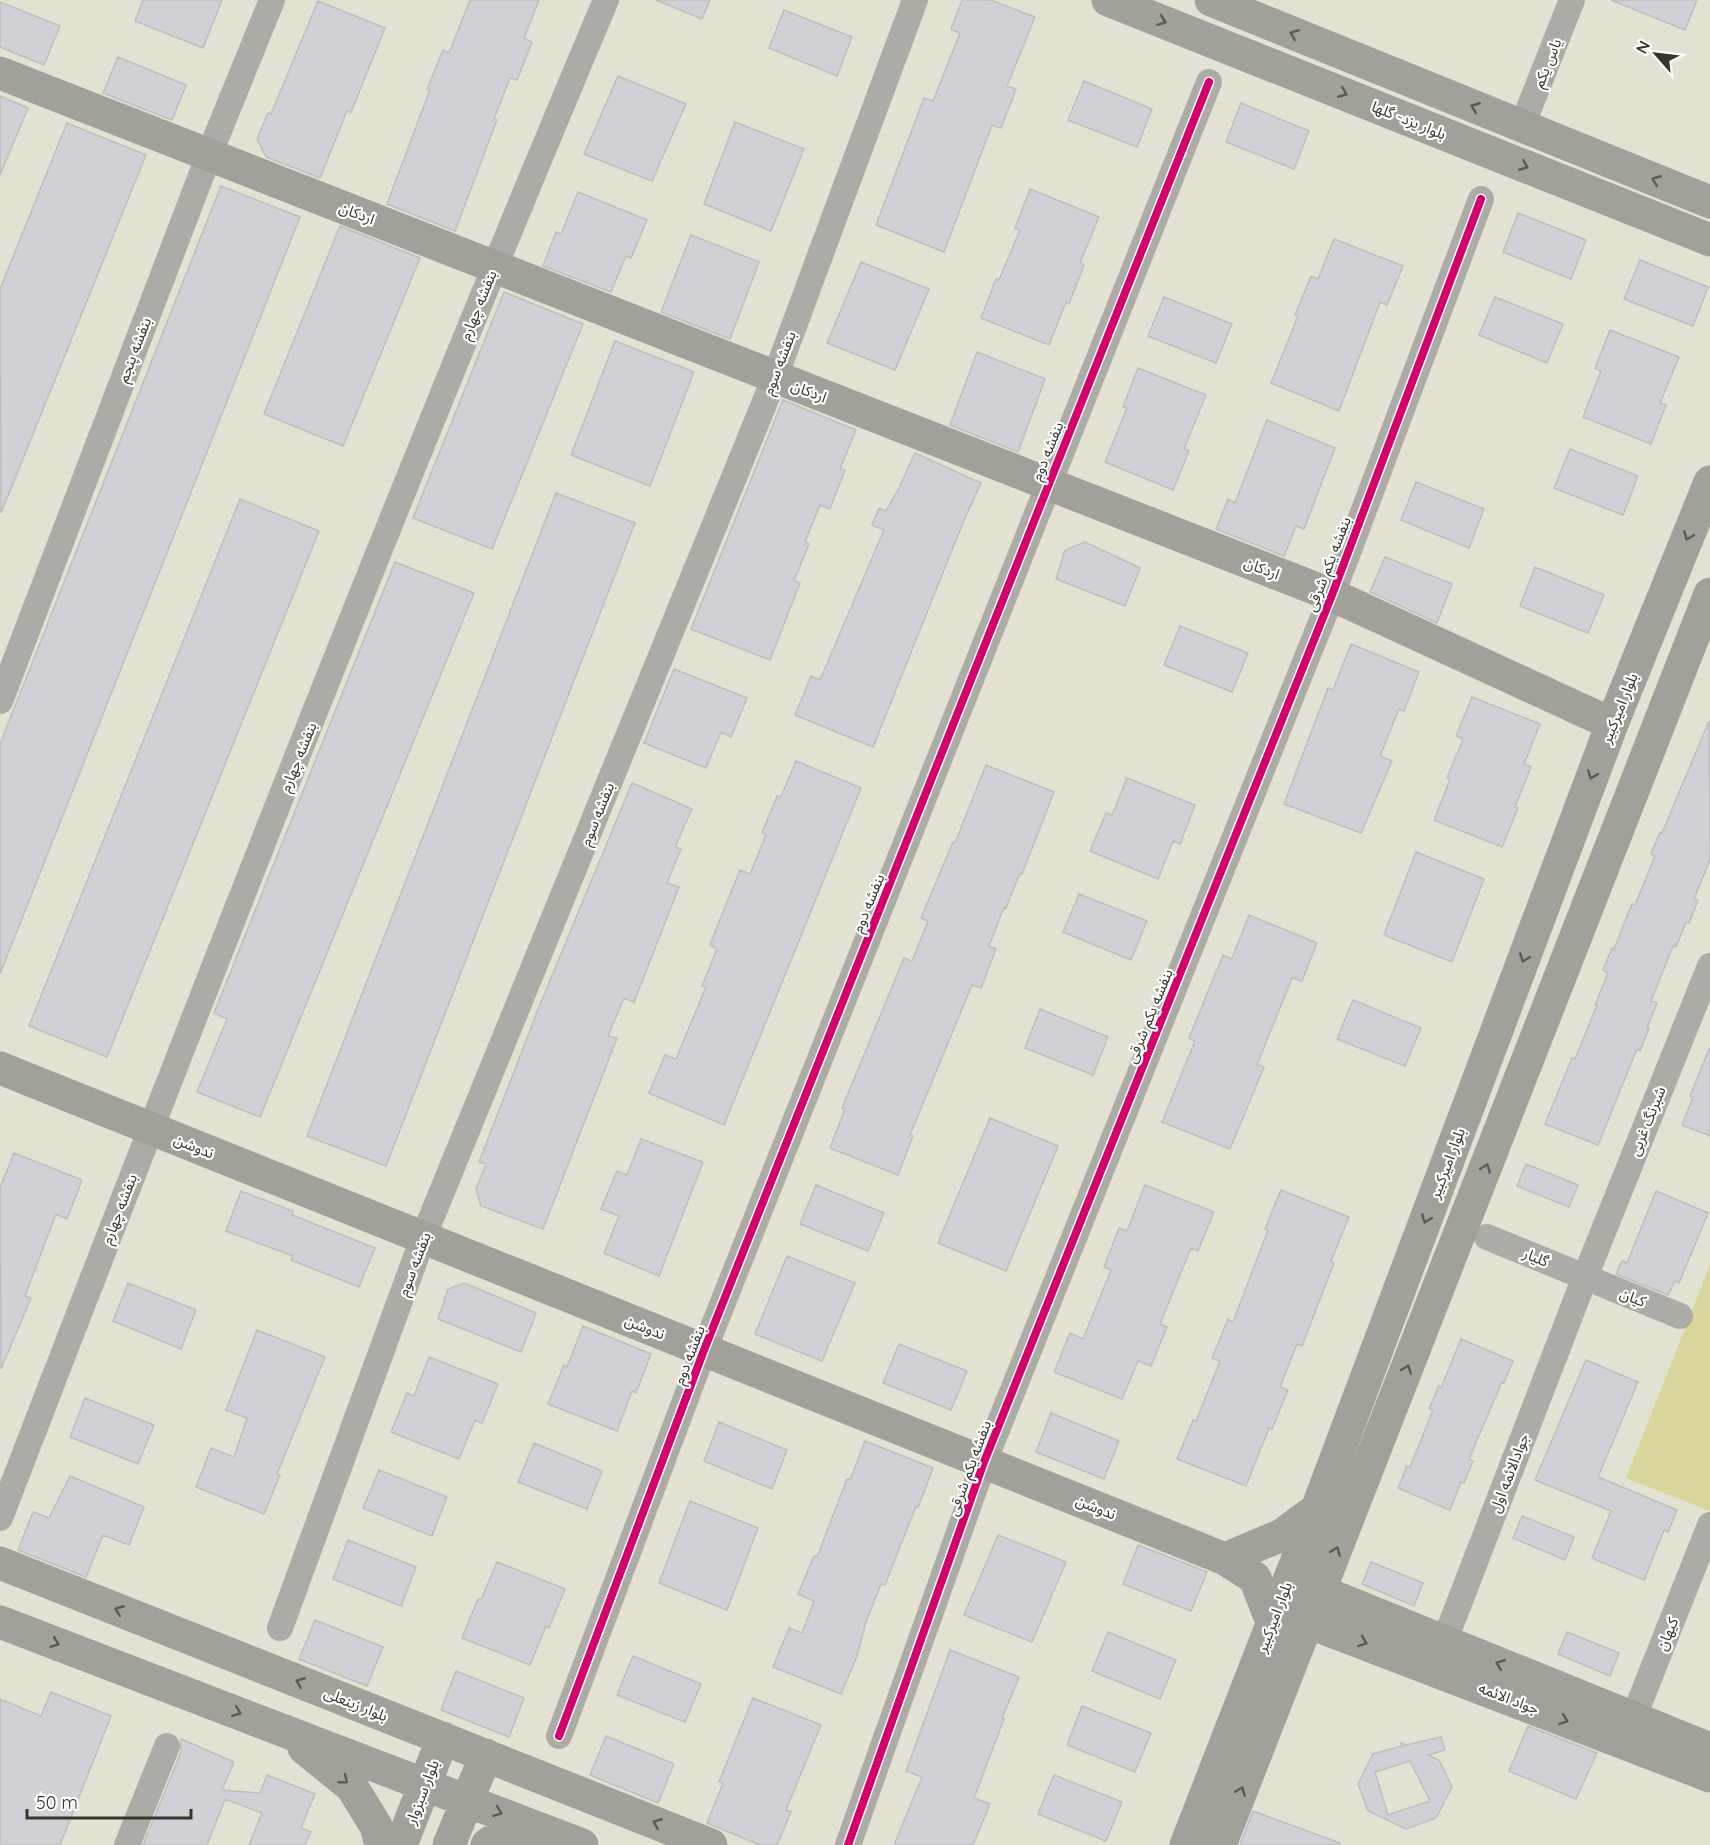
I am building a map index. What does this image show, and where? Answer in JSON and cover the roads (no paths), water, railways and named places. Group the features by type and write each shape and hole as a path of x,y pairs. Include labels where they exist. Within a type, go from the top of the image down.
{"main road":[{"name":"بلوار یزد- گلها","path":"1108,0 1710,240"},
{"path":"1223,2 1710,202"},
{"name":"اردکان","path":"0,73 1332,595 1612,724"},
{"name":"بلوار امیرکبیر","path":"1186,1845 1317,1509 1612,724 1710,482"},
{"path":"1220,1845 1710,594"},
{"name":"ندوشن","path":"0,1068 1225,1559 1256,1578 1272,1622"},
{"path":"1225,1559 1282,1535 1317,1509"},
{"name":"بلوار زینعلی","path":"0,1563 711,1845"},
{"name":"جواد الائمه","path":"1320,1591 1439,1655 1628,1731 1710,1776"},
{"name":"جواد الائمه","path":"1308,1622 1439,1655"},
{"path":"0,1623 570,1840"},
{"path":"282,1730 352,1787 376,1826 381,1845"},
{"name":"جواد الائمه","path":"1628,1731 1710,1749"},
{"name":"بلوار سبزوار","path":"401,1845 443,1738"},
{"path":"449,1845 486,1755"},
{"path":"487,1845 491,1842 570,1840"}],"street":[{"name":"بنفشه پنجم","path":"0,701 209,155 272,0"},
{"name":"بنفشه چهارم","path":"0,1518 150,1129 493,267 606,0"},
{"name":"بنفشه سوم","path":"280,1628 423,1238 775,377 915,0"},
{"name":"یاس یکم","path":"1522,126 1572,0"},
{"name":"بنفشه دوم","path":"558,1736 704,1350 1209,82"},
{"name":"بنفشه یکم شرقی","path":"848,1845 984,1462 1332,595 1481,199"},
{"name":"شبرنگ غربی","path":"1585,1277 1710,966"},
{"name":"گلیار","path":"1487,1237 1585,1277"},
{"name":"کیان","path":"1585,1277 1680,1316"},
{"name":"جوادالائمه اول","path":"1439,1655 1585,1277"},
{"name":"کیهان","path":"1628,1731 1710,1526"},
{"path":"127,1845 167,1746"}]}
